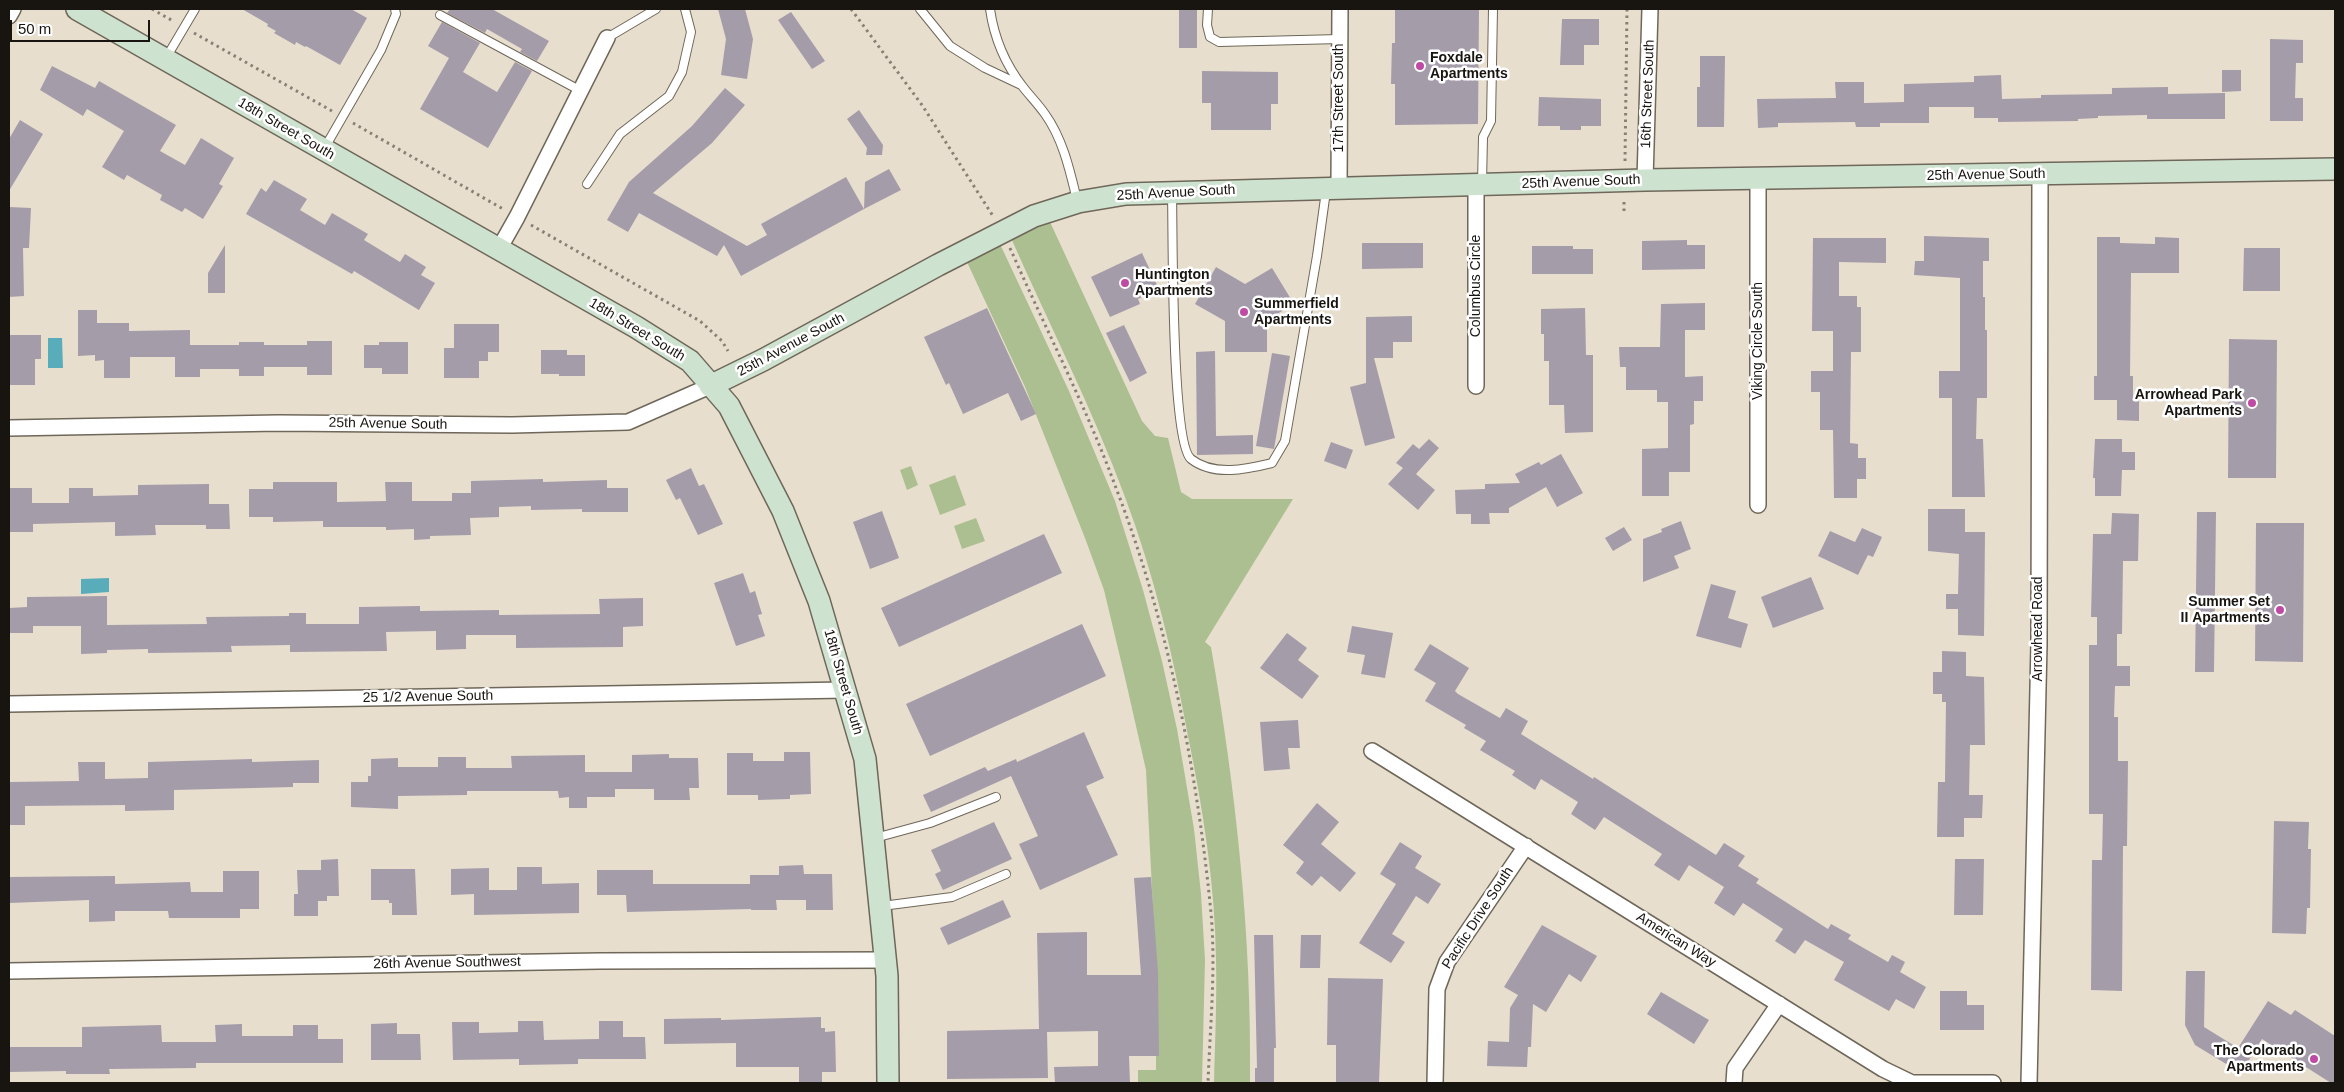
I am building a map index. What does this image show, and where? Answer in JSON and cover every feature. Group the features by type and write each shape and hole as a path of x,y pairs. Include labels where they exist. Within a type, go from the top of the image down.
{"street":[{"path":"9,16 13,9"},
{"name":"18th Street South","path":"77,9 636,327 690,362 729,406 783,511 819,601 864,758 874,838 887,976 888,1083"},
{"name":"17th Street South","path":"1333,187 1340,9"},
{"name":"16th Street South","path":"1635,180 1650,9"},
{"path":"499,249 607,38"},
{"name":"25th Avenue South","path":"9,428 278,423 512,425 628,422 710,386 813,334 1034,216 1078,202 1126,194 1635,180 2335,169"},
{"name":"Arrowhead Road","path":"2029,1083 2039,644 2040,174"},
{"name":"Viking Circle South","path":"1758,178 1758,505"},
{"name":"Columbus Circle","path":"1476,386 1479,185"},
{"name":"25 1/2 Avenue South","path":"9,704 846,690"},
{"name":"American Way","path":"1372,751 1883,1069 1912,1083 1993,1083"},
{"name":"Pacific Drive South","path":"1435,1083 1437,989 1447,962 1526,846"},
{"name":"26th Avenue Southwest","path":"9,971 561,962 885,960"},
{"path":"1734,1083 1735,1068 1779,1004"}],"lane":[{"path":"164,59 195,9"},
{"path":"323,150 381,50 396,14 395,9"},
{"path":"607,38 656,9"},
{"path":"587,184 620,134 669,96 682,72 690,32 684,9"},
{"path":"920,9 950,46 985,68 1021,85"},
{"path":"926,9 926,18"},
{"path":"990,9 993,28 1004,55 1021,85 1045,114 1060,140 1078,202"},
{"path":"1208,9 1207,25 1210,37 1219,42 1340,39"},
{"path":"1479,185 1484,137 1491,121 1493,9"},
{"path":"440,15 580,91"},
{"path":"1172,192 1176,363 1182,440 1189,458 1206,468 1244,470 1272,463 1285,441 1317,256 1333,187"},
{"path":"874,838 930,823 996,797"},
{"path":"880,906 952,897 1006,874"}],"path":[{"path":"152,9 700,321 722,341 728,351"},
{"path":"851,9 922,105 1003,231 1116,487 1152,598 1171,666 1187,744 1211,914 1213,963 1208,1083"},
{"path":"1624,211 1635,180 1627,9"}],"green space":[{"path":"1050,222 1142,421 1155,436 1168,438 1181,492 1192,499 1293,499 1205,642 1211,647 1220,701 1241,864 1248,974 1250,1083 1214,1083 1216,959 1211,875 1199,791 1169,645 1154,585 1112,464 1011,238"},
{"path":"1000,244 1069,391 1115,501 1143,590 1162,661 1177,729 1194,829 1201,894 1205,960 1202,1083 1138,1083 1138,1070 1156,1070 1156,969 1146,770 1104,590 1025,387 967,262"},
{"path":"911,466 918,485 907,490 900,470"},
{"path":"955,475 966,505 940,515 929,485"},
{"path":"976,518 985,541 962,549 954,526"}],"water":[{"path":"48,338 62,338 63,368 48,368"},
{"path":"109,578 109,592 81,594 81,579"}],"building":[{"path":"242,9 351,9 367,18 340,65 306,46 296,42 295,45 274,33 276,31 267,26 268,24"},
{"path":"450,9 492,9 549,41 537,61 520,52 522,49 487,29 485,33 447,13"},
{"path":"718,9 745,9 753,39 747,79 721,75 726,39"},
{"path":"1179,9 1197,9 1197,48 1179,48"},
{"path":"1395,9 1479,9 1478,124 1395,125 1395,84 1391,84 1392,43 1395,43"},
{"path":"791,12 825,61 812,69 778,20"},
{"path":"1562,19 1599,19 1599,45 1584,45 1584,65 1560,65"},
{"path":"442,22 480,43 463,72 497,92 515,62 532,71 488,148 420,109 449,58 428,46"},
{"path":"2270,39 2303,40 2303,63 2296,63 2295,98 2303,98 2303,121 2270,121"},
{"path":"1700,56 1725,56 1724,127 1697,127 1697,87 1700,87"},
{"path":"52,66 95,88 99,81 176,125 160,151 185,165 201,138 234,158 219,184 223,186 203,219 185,208 182,212 160,200 162,195 127,175 124,180 102,167 124,131 87,109 83,116 40,90"},
{"path":"2222,70 2241,70 2241,91 2222,92"},
{"path":"1202,71 1278,72 1278,104 1271,104 1271,130 1211,130 1211,103 1202,103"},
{"path":"2001,75 2002,99 2041,98 2041,95 2112,94 2112,88 2168,87 2168,94 2225,93 2225,119 2147,119 2147,115 2098,116 2098,118 2078,119 2078,121 1998,122 1998,118 1974,118 1974,107 1929,107 1929,123 1880,123 1880,127 1856,127 1855,122 1778,123 1778,127 1758,128 1757,99 1836,98 1835,82 1864,82 1864,103 1904,102 1904,84 1974,82 1974,76"},
{"path":"725,88 745,105 712,143 653,193 747,246 767,235 761,224 846,177 864,209 741,276 724,245 717,256 639,213 628,232 607,220 629,182 692,126"},
{"path":"1539,97 1601,99 1601,126 1581,126 1581,130 1560,130 1560,126 1538,126"},
{"path":"859,110 883,145 882,155 866,155 867,148 847,119"},
{"path":"20,120 43,134 9,191 9,139"},
{"path":"889,169 901,190 864,209 865,182"},
{"path":"274,180 307,199 300,210 325,225 332,213 368,234 364,240 400,262 405,254 426,267 421,275 435,283 419,310 354,271 352,274 246,214 261,188 266,192"},
{"path":"9,207 31,208 29,248 23,248 24,296 9,297"},
{"path":"1924,236 1989,238 1989,261 1983,261 1983,297 1985,297 1985,330 1987,330 1987,398 1977,398 1976,439 1983,439 1985,497 1952,497 1952,398 1939,398 1939,371 1960,371 1960,278 1914,275 1915,261 1924,261"},
{"path":"2097,237 2120,237 2120,243 2155,244 2155,237 2179,238 2179,273 2131,273 2130,376 2133,376 2133,397 2139,397 2139,421 2117,420 2117,400 2094,400 2094,376 2097,376"},
{"path":"1813,238 1886,238 1886,263 1839,262 1839,296 1857,296 1857,307 1861,307 1861,352 1851,352 1850,443 1858,444 1858,458 1866,458 1866,479 1857,479 1857,498 1834,498 1833,430 1820,430 1820,392 1811,392 1811,371 1833,371 1833,331 1812,331"},
{"path":"1687,240 1687,245 1705,245 1705,269 1642,270 1642,241"},
{"path":"1362,243 1423,243 1423,268 1362,269"},
{"path":"225,245 225,293 208,293 208,273"},
{"path":"1532,246 1573,246 1573,249 1593,249 1593,274 1532,274"},
{"path":"2244,248 2280,248 2280,291 2243,291"},
{"name":"Huntington Apartments","path":"1142,253 1159,289 1138,299 1140,304 1110,317 1091,277"},
{"name":"Summerfield Apartments","path":"1216,267 1245,284 1272,268 1294,304 1267,320 1267,352 1225,352 1225,321 1195,304"},
{"path":"1705,303 1705,330 1685,330 1685,377 1703,376 1703,401 1694,401 1694,424 1690,425 1690,472 1669,472 1669,496 1642,496 1642,449 1668,448 1668,402 1657,402 1657,390 1626,390 1626,367 1620,367 1619,347 1660,347 1661,304"},
{"path":"987,308 1036,414 1021,421 1008,393 963,414 949,383 946,385 924,337"},
{"path":"1585,308 1586,355 1593,355 1593,432 1565,433 1564,405 1549,405 1549,361 1544,361 1544,334 1541,334 1541,309"},
{"path":"78,310 97,310 97,323 129,323 129,331 190,330 190,345 239,345 239,342 264,342 264,345 307,345 307,341 332,341 332,375 307,375 307,367 264,367 264,376 239,376 239,369 200,369 200,377 175,377 175,357 130,357 130,378 104,378 104,360 95,361 95,355 78,356"},
{"path":"1412,316 1412,342 1393,342 1393,358 1374,358 1395,438 1365,446 1350,387 1366,383 1366,317"},
{"path":"454,324 499,324 499,352 488,352 488,361 479,361 479,378 444,378 444,348 454,348"},
{"path":"1124,325 1147,373 1130,382 1106,333"},
{"path":"9,335 41,335 41,359 35,359 35,385 9,385"},
{"name":"Arrowhead Park Apartments","path":"2229,339 2277,340 2276,478 2228,478"},
{"path":"379,342 408,342 408,374 382,374 382,368 364,368 364,345 379,345"},
{"path":"541,350 567,350 567,355 585,355 585,376 541,374"},
{"path":"1215,351 1216,436 1253,435 1253,454 1197,455 1196,352"},
{"path":"1272,353 1290,356 1274,449 1256,446"},
{"path":"1429,439 1439,448 1416,474 1435,490 1418,510 1388,484 1403,468 1396,463 1413,444 1419,449"},
{"path":"2095,439 2122,439 2122,452 2135,452 2135,470 2122,470 2121,496 2095,496 2095,478 2093,478"},
{"path":"1331,442 1353,450 1346,469 1324,461"},
{"path":"1561,454 1583,493 1557,507 1546,487 1509,508 1509,513 1489,513 1490,524 1471,524 1471,514 1456,514 1455,490 1485,489 1485,484 1520,483 1515,474 1539,462 1541,465"},
{"path":"691,468 699,486 704,484 723,524 698,535 680,498 676,500 666,480"},
{"path":"543,479 543,482 607,480 607,488 628,488 628,512 582,512 582,509 531,510 531,506 499,507 499,517 470,518 471,535 430,536 430,539 414,540 414,529 386,530 386,527 323,527 323,521 273,522 273,517 249,517 249,489 273,489 273,482 337,482 337,502 386,501 385,482 412,482 412,501 452,501 452,493 471,493 471,481"},
{"path":"209,484 209,504 229,504 230,529 206,529 206,525 155,525 156,535 115,536 115,522 33,524 33,532 9,532 10,488 32,488 32,503 69,503 69,488 93,488 93,496 138,495 138,485"},
{"path":"1928,509 1965,509 1965,532 1985,532 1984,636 1958,635 1958,609 1946,609 1946,594 1958,594 1959,554 1928,551"},
{"path":"882,511 899,558 870,569 853,522"},
{"path":"2197,512 2216,512 2214,672 2195,672"},
{"path":"2112,513 2139,514 2138,561 2123,561 2122,634 2117,634 2117,666 2130,666 2130,686 2115,686 2114,717 2118,717 2118,761 2128,761 2127,846 2123,846 2122,991 2091,990 2092,860 2102,860 2103,814 2089,814 2089,645 2097,645 2097,617 2091,617 2093,534 2111,534"},
{"path":"1681,521 1691,549 1674,556 1679,568 1643,582 1643,539 1662,532 1661,529"},
{"name":"Summer Set II Apartments","path":"2256,523 2304,523 2303,662 2255,661"},
{"path":"1624,527 1632,540 1613,551 1605,538"},
{"path":"1862,528 1882,537 1873,557 1868,555 1858,575 1818,556 1830,531 1855,542"},
{"path":"1044,534 1062,573 899,647 881,608"},
{"path":"743,573 750,593 755,591 762,614 758,615 765,636 736,646 714,583"},
{"path":"1811,577 1824,609 1773,628 1761,597"},
{"path":"1711,584 1736,591 1728,618 1748,624 1741,648 1696,636"},
{"path":"107,596 107,625 207,624 206,617 289,616 289,613 306,613 306,624 359,624 359,607 420,606 420,611 499,610 499,615 600,614 599,599 643,598 643,626 623,627 623,647 516,648 516,635 466,635 466,649 436,650 436,631 386,632 387,651 290,652 290,645 231,646 232,652 148,653 148,649 107,650 107,653 81,654 81,626 33,626 33,633 9,633 9,608 27,607 27,597"},
{"path":"1082,624 1106,676 930,756 906,704"},
{"path":"1352,626 1393,633 1385,678 1361,674 1365,655 1347,652"},
{"path":"1287,633 1307,648 1298,660 1319,676 1302,699 1260,668"},
{"path":"1430,644 1469,668 1455,691 1458,694 1500,718 1506,708 1528,721 1521,734 1593,779 1594,777 1716,855 1724,843 1745,856 1738,866 1759,879 1756,883 1828,929 1831,924 1851,935 1848,939 1888,962 1892,955 1905,962 1900,972 1926,987 1914,1009 1896,999 1889,1011 1834,980 1844,962 1805,940 1795,954 1775,941 1783,929 1743,903 1734,916 1714,903 1724,887 1689,865 1679,881 1654,865 1662,854 1604,817 1595,830 1571,814 1578,802 1541,779 1535,790 1512,775 1515,771 1480,750 1486,741 1464,728 1466,725 1425,701 1436,683 1414,670"},
{"path":"1942,651 1966,652 1966,676 1984,677 1985,745 1970,745 1969,795 1983,795 1982,818 1964,818 1964,837 1937,837 1938,782 1945,782 1946,702 1942,702 1942,694 1933,694 1933,672 1942,672"},
{"path":"1298,720 1300,748 1288,748 1290,769 1264,771 1260,722"},
{"path":"1084,732 1104,778 1086,786 1118,855 1040,890 1019,844 1038,836 1011,776 931,812 923,795 985,767 988,771 1016,759 1017,762"},
{"path":"784,752 810,752 811,794 790,795 790,799 758,800 758,795 727,795 727,753 753,753 753,761 784,761"},
{"path":"669,754 669,758 698,758 699,788 689,788 690,800 654,800 654,789 615,789 615,797 587,797 587,808 569,808 569,797 559,798 558,791 467,791 467,795 398,796 398,809 351,807 351,782 368,782 368,776 371,776 371,759 398,758 398,767 438,767 438,757 466,757 466,768 512,768 511,756 585,755 585,772 632,772 632,755"},
{"path":"252,759 252,762 319,760 319,783 293,783 293,787 174,790 174,810 125,811 125,805 25,806 25,825 9,825 9,782 79,781 78,762 105,762 105,779 148,778 148,762"},
{"path":"1317,803 1339,822 1321,844 1356,873 1340,892 1321,876 1312,886 1296,873 1304,862 1283,845"},
{"path":"2274,821 2309,822 2308,849 2311,849 2310,908 2307,908 2306,934 2272,933"},
{"path":"994,822 1012,859 943,890 935,874 941,871 931,850"},
{"path":"1400,842 1422,856 1415,868 1441,884 1428,904 1416,896 1392,934 1405,942 1391,963 1359,943 1396,884 1380,874"},
{"path":"338,859 339,896 327,896 327,901 318,901 318,916 294,916 294,894 298,894 297,870 321,870 321,860"},
{"path":"1955,859 1984,859 1983,915 1954,915"},
{"path":"803,865 804,874 832,874 833,910 806,910 806,900 776,900 777,910 627,912 626,895 597,895 597,870 653,870 653,884 750,884 750,875 779,875 779,866"},
{"path":"517,867 542,867 542,884 579,883 579,913 474,915 474,894 451,895 451,869 489,868 489,890 517,890"},
{"path":"371,869 415,869 417,915 392,915 392,903 389,903 389,900 371,900"},
{"path":"223,871 259,871 259,909 240,909 240,918 169,918 168,911 115,911 115,921 89,922 89,900 9,903 9,877 115,876 115,884 190,882 191,892 223,892"},
{"path":"1151,877 1158,972 1159,1056 1129,1056 1130,1083 1055,1083 1054,1067 1098,1066 1098,1031 1047,1032 1048,1078 947,1079 947,1031 1039,1029 1037,933 1087,932 1087,975 1141,975 1134,878"},
{"path":"1003,900 1011,917 948,945 940,928"},
{"path":"1542,925 1597,956 1581,982 1569,974 1546,1012 1533,1004 1531,1047 1528,1047 1527,1067 1487,1066 1488,1041 1509,1042 1510,1008 1518,995 1504,987"},
{"path":"1254,935 1273,935 1276,1048 1274,1048 1274,1083 1255,1083 1255,1068 1257,1068"},
{"path":"1301,935 1321,935 1320,968 1300,968"},
{"path":"2186,971 2205,971 2204,1027 2238,1048 2268,1001 2291,1015 2295,1010 2335,1036 2335,1083 2331,1083 2262,1039 2241,1073 2195,1045 2185,1025"},
{"path":"1328,978 1383,979 1379,1083 1336,1083 1336,1045 1327,1045"},
{"path":"1940,991 1967,991 1967,1005 1984,1005 1984,1030 1940,1030"},
{"path":"1661,992 1709,1020 1694,1044 1647,1014"},
{"path":"821,1017 821,1028 825,1028 825,1032 835,1031 836,1072 822,1072 822,1082 799,1082 799,1067 736,1067 736,1043 664,1044 664,1019 721,1018 721,1020"},
{"path":"518,1021 543,1021 544,1040 599,1039 599,1021 623,1021 623,1037 645,1037 646,1059 578,1059 578,1064 519,1065 519,1059 453,1060 452,1022 479,1022 479,1033 518,1032"},
{"path":"397,1023 397,1034 420,1034 421,1060 371,1060 371,1024"},
{"path":"242,1024 242,1036 293,1036 293,1025 318,1025 318,1039 343,1039 343,1063 196,1063 196,1068 109,1069 110,1074 66,1074 66,1071 9,1072 9,1047 82,1047 82,1027 161,1025 162,1042 216,1042 215,1025"}],"place":[{"name":"Foxdale Apartments","path":"1420,66"},
{"name":"Huntington Apartments","path":"1125,283"},
{"name":"Summerfield Apartments","path":"1244,312"},
{"name":"Arrowhead Park Apartments","path":"2252,403"},
{"name":"Summer Set II Apartments","path":"2280,610"},
{"name":"The Colorado Apartments","path":"2314,1059"}]}
